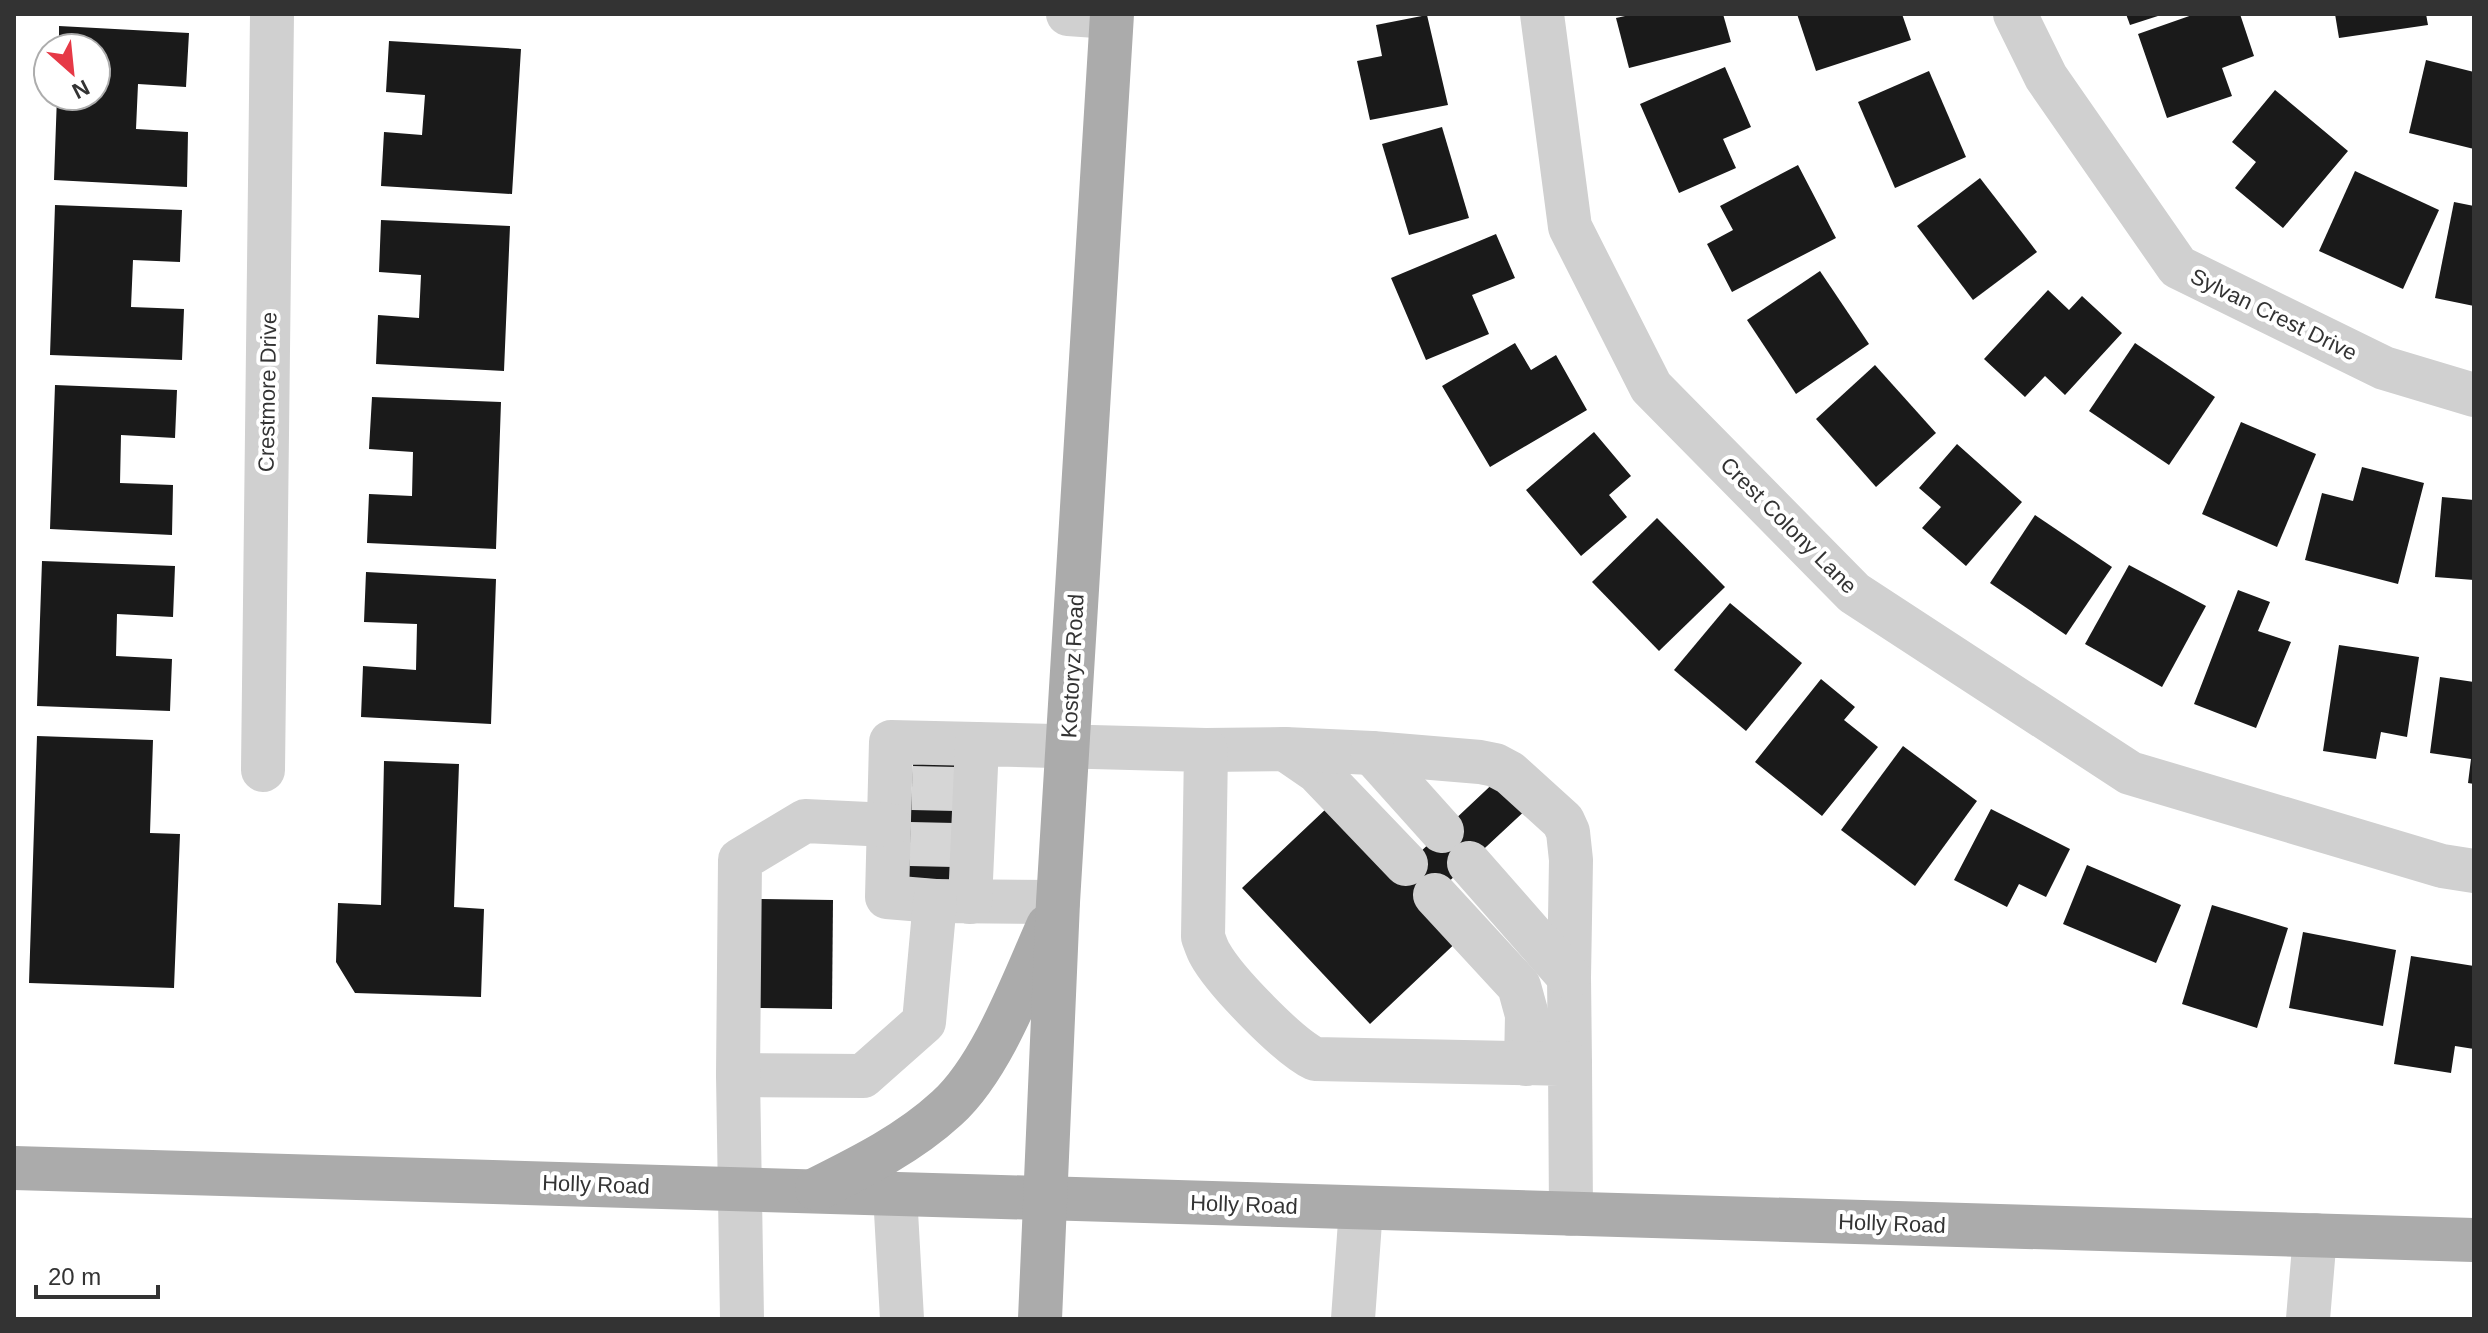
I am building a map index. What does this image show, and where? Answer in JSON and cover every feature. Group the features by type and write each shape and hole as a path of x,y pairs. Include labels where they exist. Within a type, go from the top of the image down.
{"main road":[{"name":"Kostoryz Road","path":"1040,1319 1058,902 1111,15"},
{"path":"813,1191 877,1159 918,1132 949,1107 968,1085 1002,1030 1058,902"},
{"name":"Holly Road","path":"14,1168 2474,1240"}],"street":[{"name":"Crestmore Drive","path":"263,770 272,14"},
{"path":"1068,14 1111,15"},
{"name":"Crest Colony Lane","path":"1542,14 1570,227 1651,387 1854,593 2130,773 2442,866 2474,871"},
{"name":"Sylvan Crest Drive","path":"2015,14 2046,77 2178,267 2384,368 2474,395"},
{"path":"1058,902 952,902 887,897 898,817 891,742 1372,753 1495,765 1510,773 1563,821 1568,832 1571,860 1571,1214"},
{"path":"738,1075 863,1076 924,1022 963,845 966,790 977,744"},
{"path":"1285,749 1317,771 1519,986 1527,1015 1526,1064"},
{"path":"1206,750 1203,937 1209,954 1246,999 1301,1052 1315,1059 1570,1064"},
{"path":"1372,753 1569,977"},
{"path":"742,1319 738,1075 740,860 805,821 898,817"},
{"path":"895,1194 902,1319"},
{"path":"1353,1319 1361,1208"},
{"path":"2308,1319 2315,1235"}],"building":[{"path":"1634,14 1723,14 1731,42 1629,68 1616,18"},
{"path":"1797,14 1902,14 1911,40 1816,71"},
{"path":"2126,14 2161,14 2161,15 2130,25"},
{"path":"2195,14 2240,14 2254,56 2222,68 2232,96 2167,118 2138,34"},
{"path":"2335,14 2426,14 2428,25 2339,38"},
{"path":"1427,15 1448,105 1370,120 1357,61 1382,56 1376,25"},
{"path":"59,26 189,33 186,87 138,84 136,129 188,132 187,187 54,180 56,112 112,112 112,32 59,32"},
{"path":"389,41 521,49 512,194 381,186 384,132 422,135 425,95 386,92"},
{"path":"2426,60 2474,72 2474,149 2409,133"},
{"path":"1725,67 1751,127 1723,139 1736,168 1679,193 1640,104"},
{"path":"1929,71 1966,157 1895,188 1858,102"},
{"path":"2275,90 2348,151 2283,228 2235,188 2256,162 2232,142"},
{"path":"1442,127 1469,218 1409,235 1382,144"},
{"path":"1798,165 1836,238 1732,292 1707,244 1733,230 1720,206"},
{"path":"2355,171 2439,210 2403,289 2319,251"},
{"path":"1980,178 2037,252 1973,300 1917,226"},
{"path":"2454,202 2474,206 2474,306 2435,298"},
{"path":"55,205 182,210 180,262 133,260 131,307 184,309 182,360 50,355"},
{"path":"381,220 510,226 504,371 376,364 378,315 419,318 421,275 379,272"},
{"path":"1496,234 1515,278 1472,295 1489,334 1426,360 1391,278"},
{"path":"1820,271 1869,344 1796,394 1747,320"},
{"path":"2048,290 2069,310 2082,296 2122,333 2065,395 2045,376 2025,397 1984,359"},
{"path":"1515,343 1531,370 1556,355 1587,410 1490,467 1442,386"},
{"path":"2135,343 2215,397 2169,465 2089,411"},
{"path":"1875,365 1936,433 1876,487 1816,419"},
{"path":"55,385 177,390 175,438 121,435 120,483 173,485 172,535 50,529"},
{"path":"372,397 501,402 496,549 367,543 369,494 412,496 413,452 369,449"},
{"path":"2241,422 2316,454 2277,547 2202,514"},
{"path":"1594,432 1631,476 1609,495 1627,517 1581,556 1526,490"},
{"path":"1957,444 2022,502 1966,566 1922,528 1941,507 1919,488"},
{"path":"2362,467 2424,483 2398,584 2305,560 2322,493 2353,501"},
{"path":"2442,497 2474,500 2474,580 2435,577"},
{"path":"2035,515 2112,567 2066,635 1990,583"},
{"path":"1657,518 1725,587 1659,651 1592,582"},
{"path":"42,561 175,566 173,617 117,614 116,656 172,659 170,711 37,706"},
{"path":"2129,565 2206,606 2162,687 2085,644"},
{"path":"366,572 496,579 491,724 361,717 363,666 416,670 417,624 364,622"},
{"path":"2238,590 2270,602 2258,631 2291,642 2256,728 2194,704"},
{"path":"1730,603 1802,663 1746,731 1674,670"},
{"path":"2339,645 2419,657 2407,737 2381,732 2376,759 2323,751"},
{"path":"2440,677 2474,682 2474,784 2468,783 2471,759 2430,753"},
{"path":"1821,679 1855,707 1844,720 1878,747 1822,816 1755,762"},
{"path":"37,736 153,740 150,833 180,834 174,988 29,983"},
{"path":"914,744 959,746 953,880 908,878"},
{"path":"1903,746 1977,801 1915,886 1841,830"},
{"path":"384,761 459,764 454,907 484,909 481,997 355,993 336,962 338,903 381,905"},
{"path":"1501,776 1530,806 1429,900 1463,936 1370,1024 1242,888 1328,807 1400,871"},
{"path":"1991,809 2070,849 2046,897 2019,884 2007,907 1954,880"},
{"path":"2087,865 2181,905 2156,963 2063,924"},
{"path":"755,899 833,900 832,1009 755,1008"},
{"path":"2212,905 2288,928 2257,1028 2182,1004"},
{"path":"2303,932 2396,950 2383,1026 2289,1008"},
{"path":"2411,956 2474,966 2474,1049 2455,1046 2451,1073 2394,1064"}],"tunnel":[{"path":"912,788 957,789"},
{"path":"910,844 954,845"}]}
